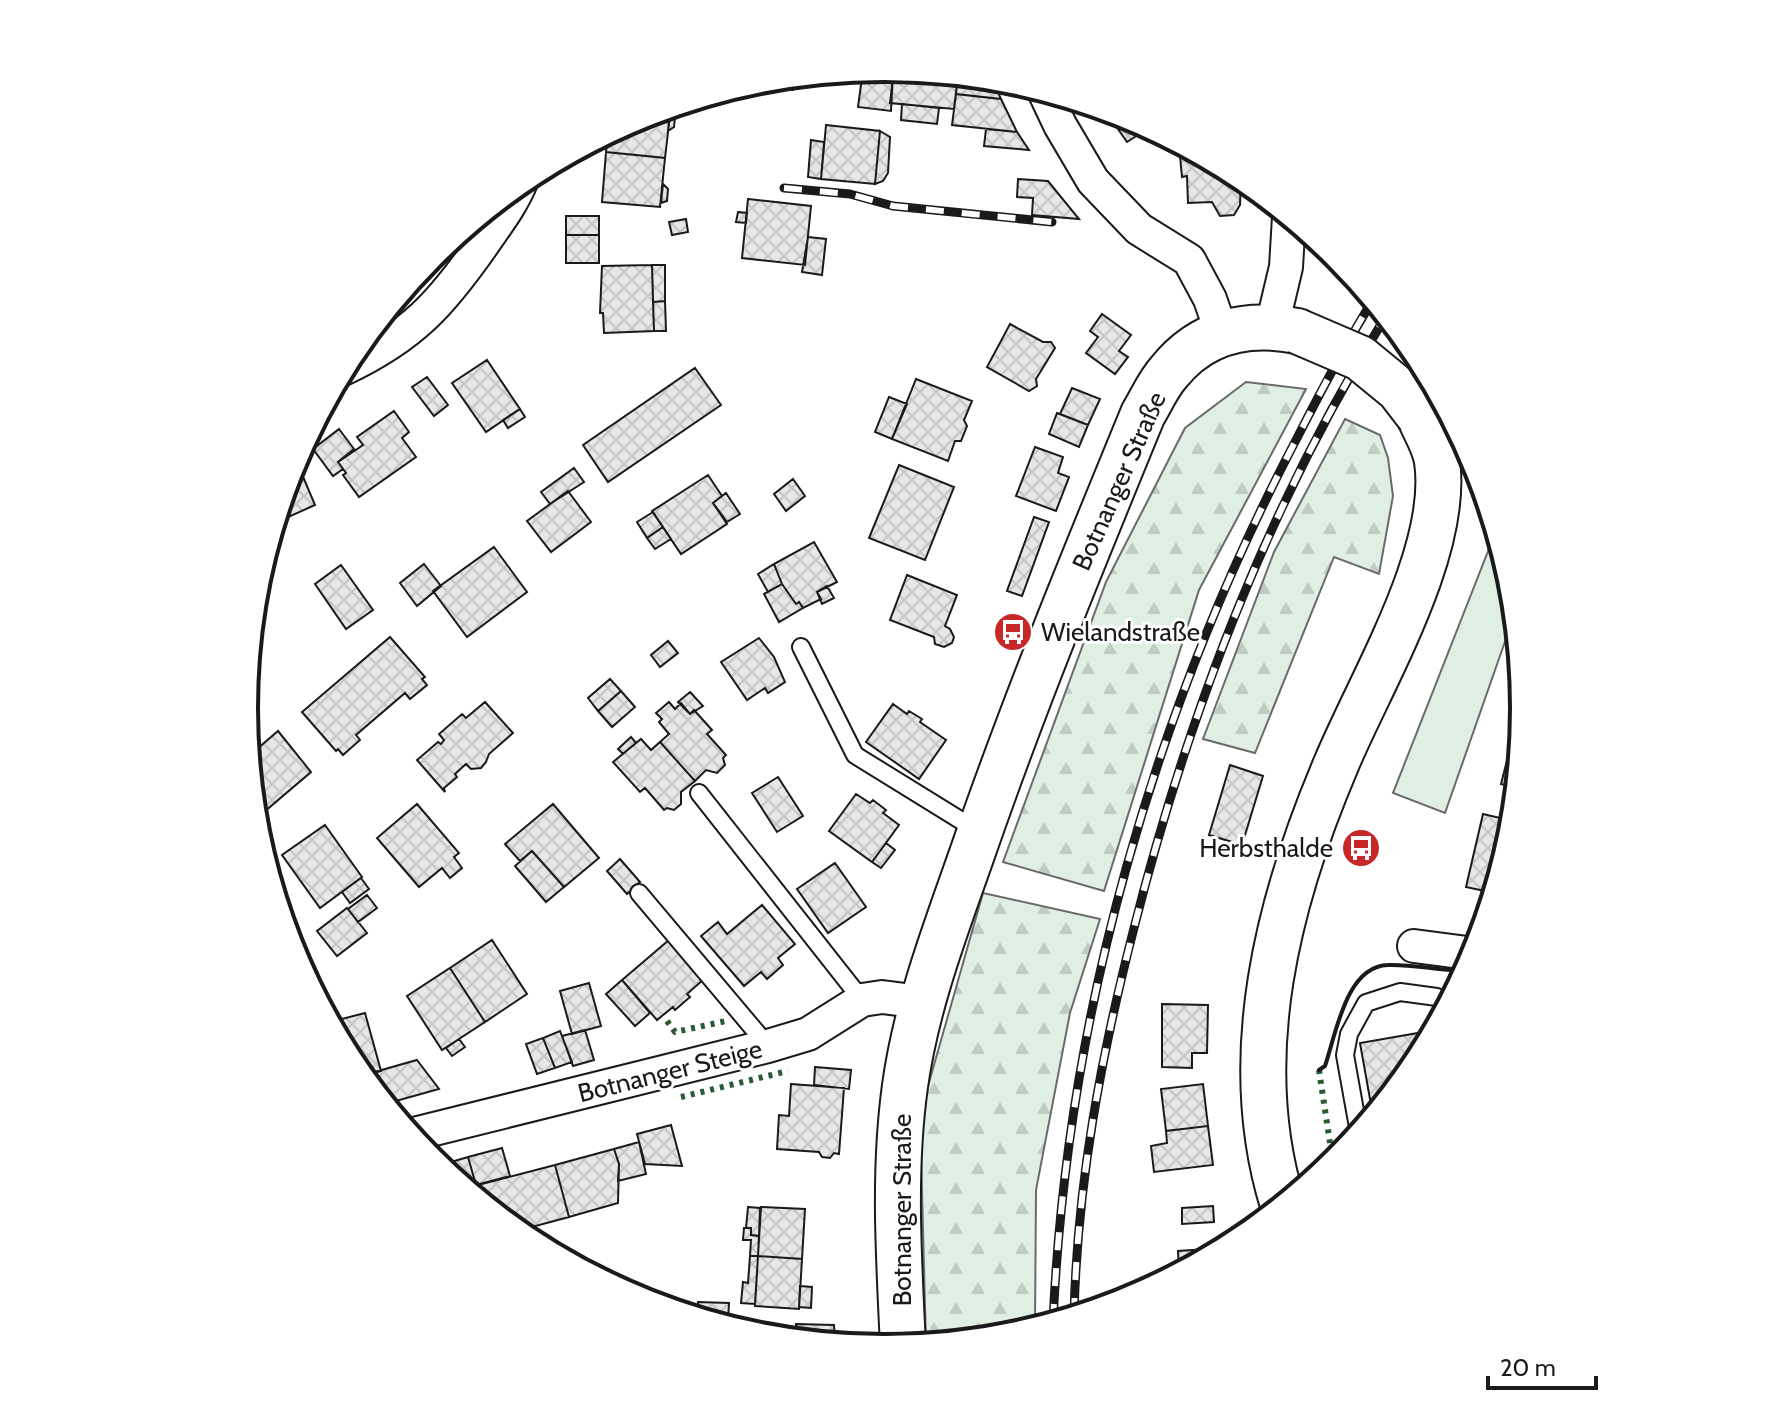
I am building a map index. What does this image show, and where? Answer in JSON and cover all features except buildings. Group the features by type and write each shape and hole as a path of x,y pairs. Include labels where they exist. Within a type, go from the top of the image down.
{"main road":[{"name":"Botnanger Straße","path":"902,1334 897,1224 899,1145 905,1087 921,1002 1027,703 1143,414 1168,372 1192,349 1221,331 1284,329 1360,358 1399,390 1419,416 1437,458 1439,502 1428,550 1403,617 1336,764 1282,921 1270,984 1262,1068 1265,1123 1279,1193"}],"street":[{"path":"1050,104 1093,181 1139,229 1189,260 1210,299 1221,331"},
{"path":"365,359 425,318 459,279 509,207"},
{"path":"1284,329 1288,230"},
{"path":"1414,946 1460,952"},
{"path":"862,1000 882,997 921,1002"},
{"name":"Botnanger Steige","path":"423,1132 808,1034 862,1000"}],"lane":[{"path":"801,647 855,755 979,832"},
{"path":"699,793 862,1000"},
{"path":"639,893 768,1046"},
{"path":"1357,1119 1345,1055 1349,1034 1366,1003 1400,992 1437,997"}],"green space":[{"path":"1246,382 1306,389 1199,590 1104,891 1003,862 1106,582 1185,428"},
{"path":"1345,419 1380,435 1388,458 1393,496 1379,574 1334,557 1255,753 1203,739 1274,552"},
{"path":"1489,548 1506,638 1445,813 1393,793"},
{"path":"983,893 1100,919 1070,1013 1036,1190 1035,1315 966,1329 926,1333 920,1114"}],"railway":[{"path":"784,188 850,194 893,206 1052,222"},
{"path":"1054,1311 1062,1206 1077,1092 1099,978 1127,866 1161,756 1201,648 1246,542 1315,403 1367,310"},
{"path":"1074,1304 1080,1218 1101,1072 1134,928 1180,769 1236,612 1269,536 1344,387 1380,326"}],"hedge":[{"path":"667,1021 675,1032 726,1021"},
{"path":"1319,1070 1331,1147"},
{"path":"681,1097 788,1071"}],"wall":[{"path":"1319,1070 1325,1066 1345,1004 1362,977 1374,968 1388,965 1452,970"}],"place":[{"name":"Wielandstraße","path":"1013,632"},
{"name":"Herbsthalde","path":"1361,848"}]}
